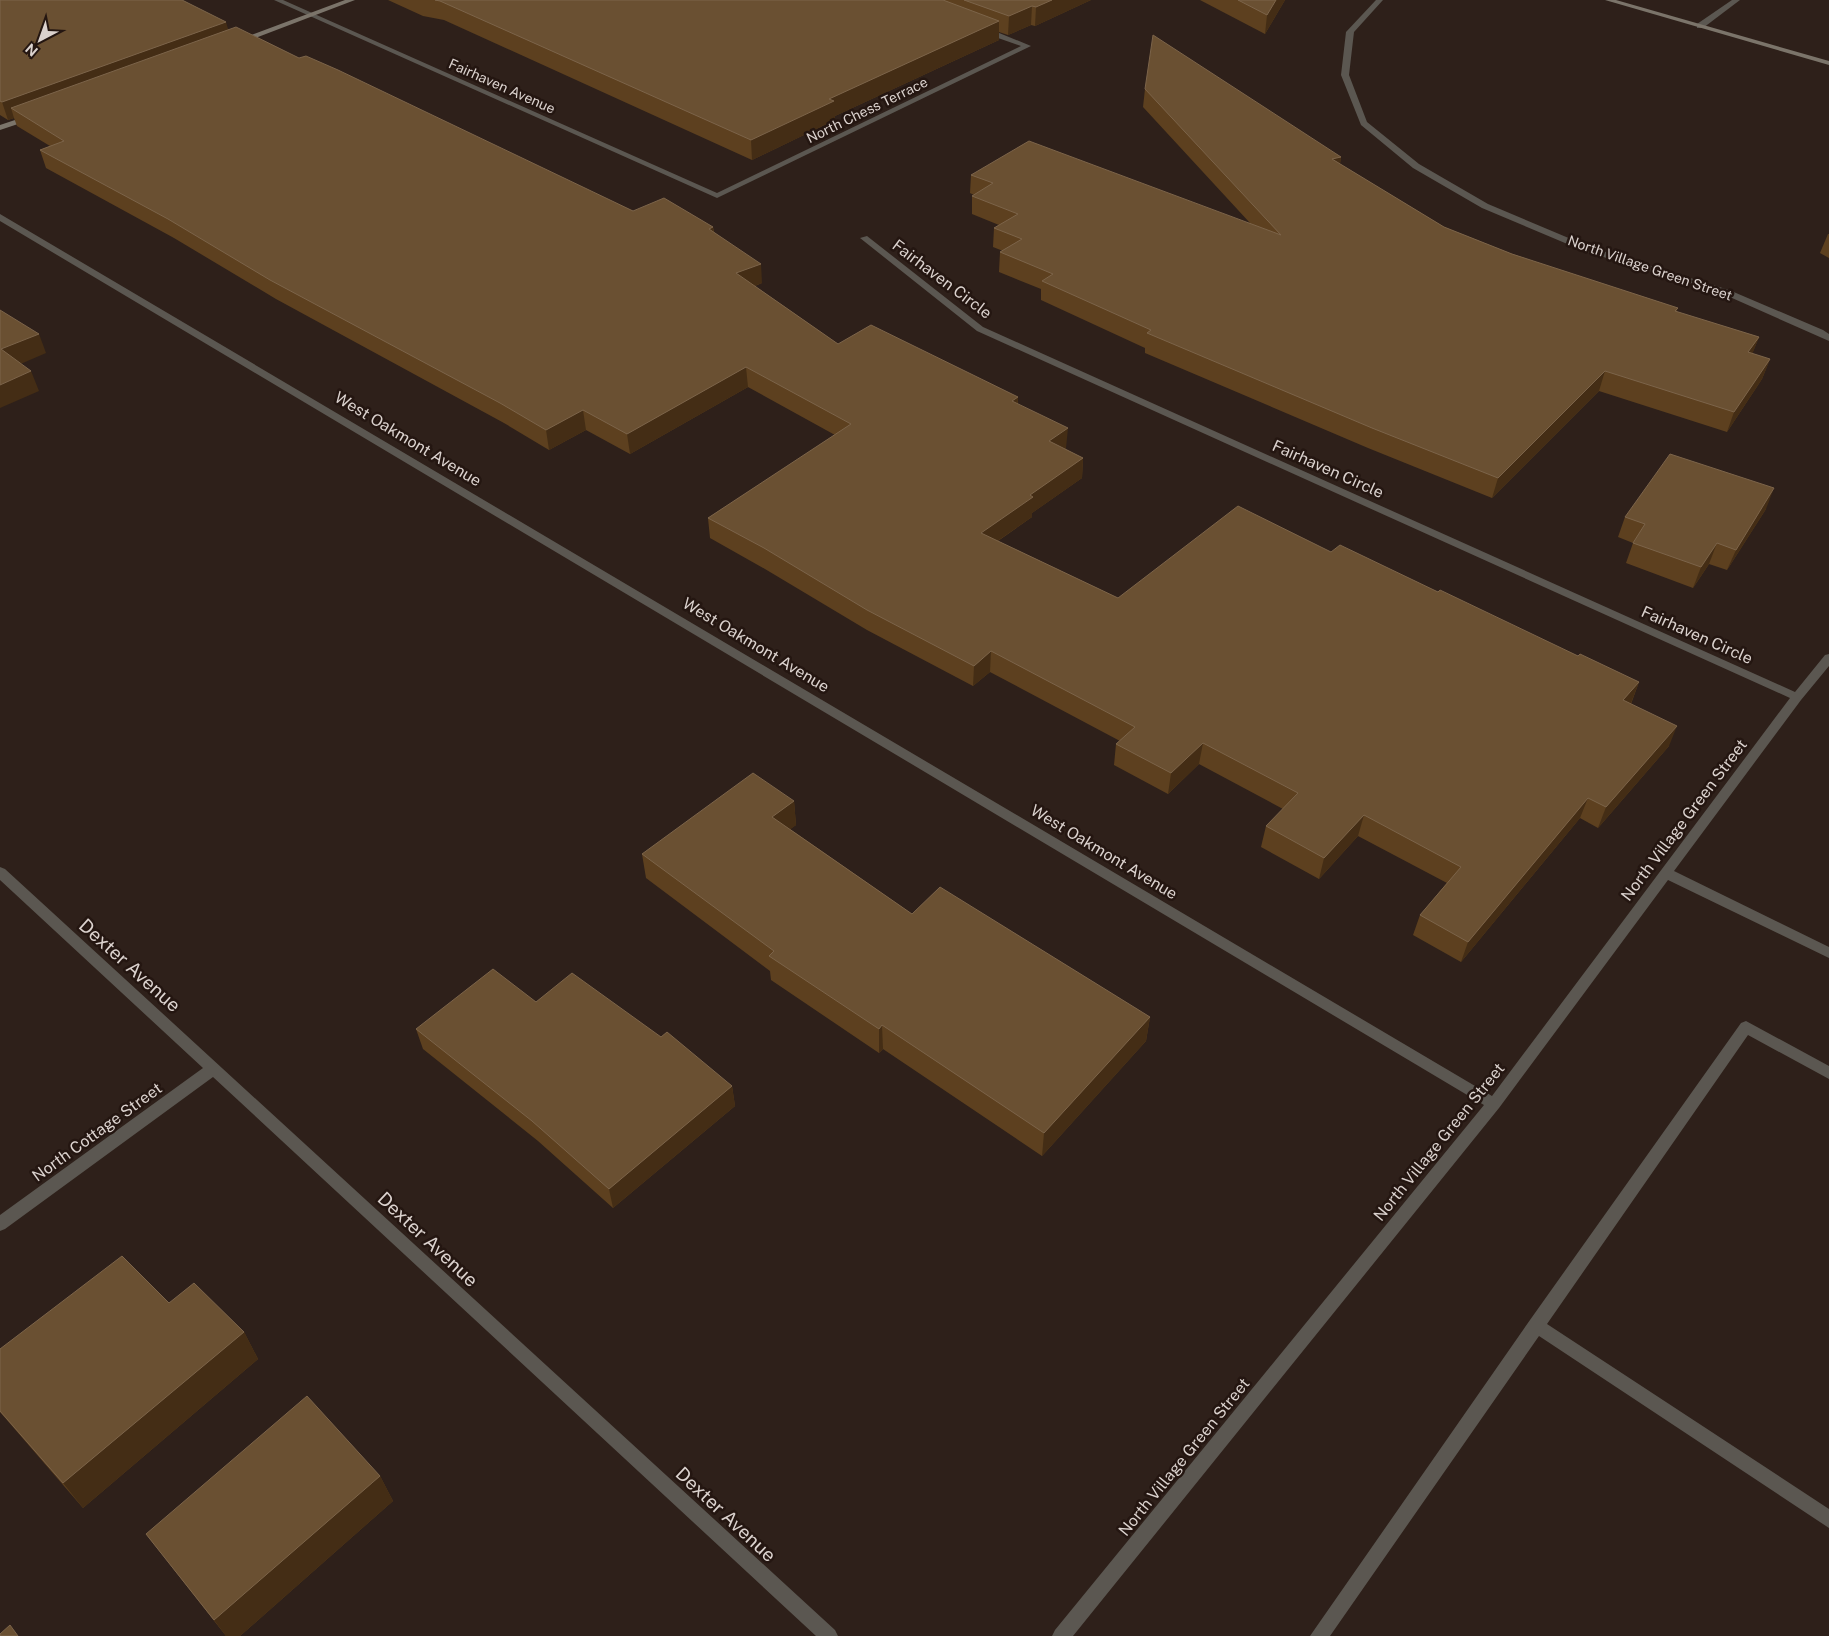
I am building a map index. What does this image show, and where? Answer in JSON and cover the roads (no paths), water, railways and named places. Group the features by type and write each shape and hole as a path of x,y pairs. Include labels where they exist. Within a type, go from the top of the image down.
{"street":[{"name":"Fairhaven Avenue","path":"277,0 717,196"},
{"path":"229,45 352,0"},
{"name":"North Village Green Street","path":"1380,0 1350,32 1346,75 1364,123 1416,166 1486,206 1587,249 1726,292 1820,332 1829,338"},
{"path":"1608,0 1829,63"},
{"path":"1700,26 1737,0"},
{"name":"North Chess Terrace","path":"717,196 1027,46 973,26"},
{"path":"0,128 37,115"},
{"name":"West Oakmont Avenue","path":"0,217 1494,1104"},
{"name":"Fairhaven Circle","path":"864,238 980,329 1797,697"},
{"name":"North Village Green Street","path":"1061,1636 1494,1104 1797,697 1829,658"},
{"name":"Dexter Avenue","path":"0,872 829,1636"},
{"path":"1666,873 1829,953"},
{"path":"1319,1636 1746,1027 1829,1073"},
{"name":"North Cottage Street","path":"0,1224 214,1068"},
{"path":"1536,1325 1829,1520"}]}
